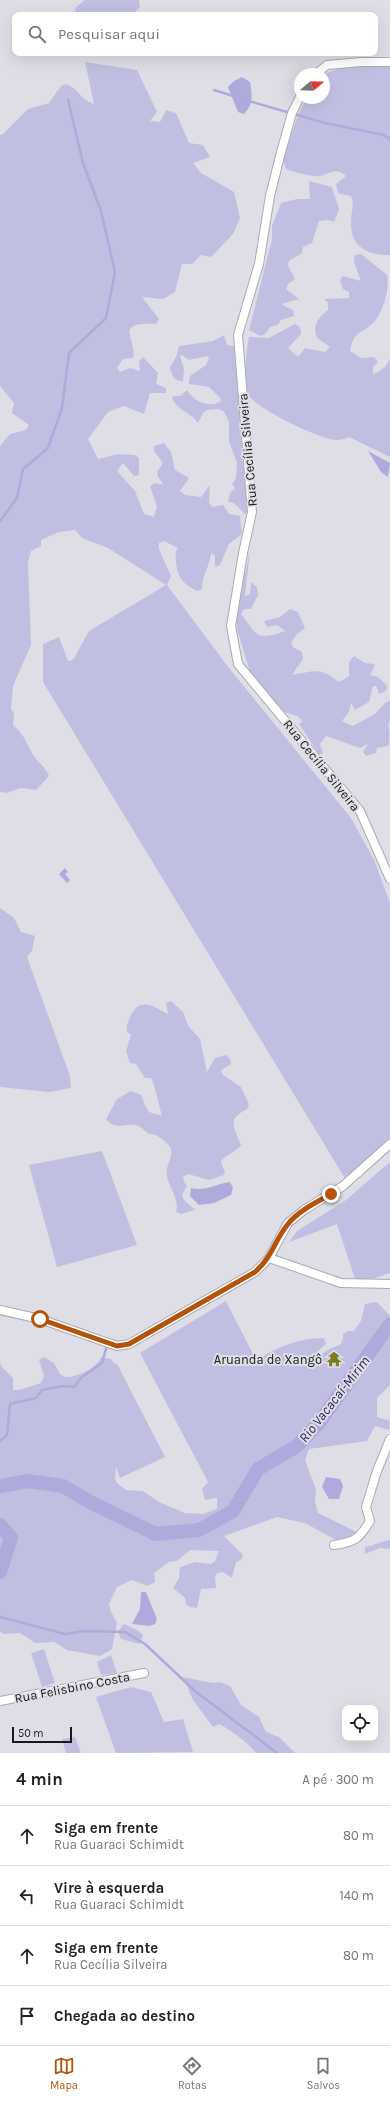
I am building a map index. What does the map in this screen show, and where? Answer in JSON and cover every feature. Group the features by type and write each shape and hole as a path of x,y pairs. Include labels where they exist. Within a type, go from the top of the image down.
{"street":[{"path":"323,68 327,65 361,62 390,62"},
{"name":"Rua Cecília Silveira","path":"296,104 292,113 278,163 266,215 259,264 238,335 252,512 243,553 231,626 238,664 360,811 390,879"},
{"path":"0,1310 40,1319 117,1346 129,1344 255,1272 269,1258 288,1223 304,1210 343,1186 390,1144"},
{"path":"269,1258 341,1283 390,1284"},
{"path":"334,1545 352,1542 361,1535 370,1521 366,1507 377,1471 390,1439"},
{"name":"Rua Felisbino Costa","path":"0,1701 144,1673"}],"shaded area":[{"path":"85,0 139,0 140,7 135,12 76,12 75,8"},
{"path":"85,62 137,70 157,112 150,121 160,122 166,110 176,113 189,143 203,145 210,157 193,163 201,173 234,192 240,218 233,234 211,257 201,255 192,264 182,264 175,292 163,299 142,297 159,319 156,324 142,324 134,326 130,329 134,351 133,358 123,359 117,368 120,372 130,368 140,371 139,361 143,357 158,373 156,384 166,388 166,393 150,393 144,414 124,406 108,412 88,439 98,459 118,454 135,455 139,458 139,475 134,476 123,463 117,471 135,491 144,514 154,517 157,507 150,486 155,483 164,485 158,477 157,472 163,463 154,451 154,446 164,443 171,452 175,470 189,478 180,491 185,495 201,497 210,485 209,502 212,507 223,505 229,514 240,516 242,534 229,544 220,565 215,567 215,556 211,553 203,579 202,589 197,591 184,582 179,575 175,555 178,548 164,541 159,543 159,549 171,576 167,585 229,668 351,818 374,860 390,903 390,1140 346,1180 43,682 43,644 59,637 68,661 73,660 89,631 166,585 108,548 82,538 75,530 59,532 41,540 41,546 31,551 28,562 31,645 13,686 11,709 14,714 13,725 18,729 34,756 49,776 36,790 21,788 6,793 0,792 0,446 10,434 26,430 29,425 12,413 14,403 0,386 0,135 3,134 28,109 49,103 61,86 66,84 89,102 94,104"},
{"path":"346,66 390,66 390,255 382,255 367,251 357,243 353,237 351,230 353,206 351,196 338,193 336,184 346,176 336,171 320,176 312,176 286,169 283,159 298,115 304,104 330,104 330,72"},
{"path":"242,77 250,82 252,95 251,103 244,114 238,112 228,87 234,81"},
{"path":"309,181 332,187 339,209 334,222 328,220 319,221 312,243 303,247 302,253 289,261 288,266 295,279 288,284 286,289 299,299 282,304 293,310 294,316 281,320 278,325 270,327 266,333 261,336 249,330 272,239 272,226 281,203 297,199 310,199"},
{"path":"361,254 387,275 387,293 383,307 377,319 356,336 350,351 361,358 374,357 378,362 373,367 373,375 385,367 390,359 390,457 349,437 339,440 329,439 290,423 263,408 254,401 249,395 246,382 246,358 249,337 269,338 295,324 300,327 301,334 288,348 298,357 305,348 325,352 330,347 317,338 315,329 321,316 328,310 328,303 324,299 349,298 349,292 343,289 340,281 342,276 361,281 354,262 355,255"},
{"path":"224,335 227,345 234,346 248,508 247,513 245,514 235,504 228,501 230,493 235,488 232,484 236,478 237,463 229,441 229,422 224,412 219,409 207,410 203,413 198,423 192,416 177,406 172,398 174,396 180,396 187,390 197,400 206,404 215,404 220,402 221,399 209,387 189,384 190,376 206,365 209,358 207,356 189,360 182,355 180,356 184,369 183,381 175,379 172,375 170,367 177,355 179,346 213,341"},
{"path":"368,451 390,463 388,477 381,472"},
{"path":"250,551 245,596 250,594 251,582 257,587 258,595 251,609 244,609 241,614 255,632 263,636 268,636 285,631 277,625 267,627 264,621 280,617 290,609 298,612 305,628 297,634 291,643 293,647 302,652 303,659 292,675 317,671 327,674 339,682 349,676 349,662 354,656 365,663 375,664 370,675 378,677 387,686 386,691 379,694 376,686 373,686 369,702 355,710 351,703 349,712 342,721 353,726 375,714 387,701 390,701 388,746 377,748 376,753 366,756 363,752 368,744 360,748 326,736 320,744 323,754 319,754 299,724 303,721 297,716 283,712 250,672 237,629 236,615"},
{"path":"65,868 68,872 65,874 70,880 67,883 59,874"},
{"path":"0,908 14,918 21,932 35,936 32,951 27,957 70,1076 71,1088 49,1092 0,1087"},
{"path":"171,1001 183,1012 189,1027 200,1039 207,1072 215,1058 226,1055 230,1059 231,1064 221,1070 223,1075 241,1087 249,1104 247,1109 240,1113 234,1120 234,1129 241,1145 221,1161 225,1170 224,1175 209,1180 188,1174 183,1177 187,1186 182,1195 184,1200 195,1210 181,1214 176,1212 177,1203 167,1176 171,1157 171,1149 168,1144 158,1136 149,1134 141,1127 131,1125 116,1126 109,1123 106,1119 117,1099 131,1091 141,1095 150,1112 162,1115 151,1078 145,1078 136,1064 130,1063 126,1051 131,1035 127,1032 127,1024 134,1011 142,1005 152,1006 168,1014 166,1003"},
{"path":"102,1151 137,1245 57,1267 29,1165"},
{"path":"390,1162 390,1273 372,1279 355,1279 337,1224 289,1242 297,1231 346,1200"},
{"path":"230,1182 233,1188 231,1195 214,1203 199,1205 190,1196 191,1188 201,1189"},
{"path":"226,1301 256,1360 288,1344 315,1338 324,1338 326,1344 317,1352 319,1357 329,1349 338,1346 342,1341 343,1334 348,1331 354,1331 361,1321 365,1304 377,1302 390,1316 390,1385 377,1398 377,1417 390,1421 389,1430 375,1426 367,1441 309,1449 305,1460 316,1490 315,1502 318,1513 357,1532 350,1539 336,1540 305,1523 277,1517 224,1536 243,1555 241,1560 236,1562 232,1578 223,1572 217,1573 215,1577 216,1588 201,1589 197,1608 190,1607 186,1604 185,1598 173,1588 179,1578 180,1567 195,1562 211,1564 215,1561 219,1551 190,1550 177,1561 169,1562 154,1573 155,1582 148,1586 132,1580 117,1587 109,1604 111,1612 117,1623 112,1649 100,1656 67,1650 54,1642 35,1643 20,1633 3,1634 0,1631 0,1361 1,1366 13,1378 13,1390 19,1390 41,1383 44,1376 39,1360 44,1357 54,1363 60,1374 65,1377 75,1376 86,1372 99,1361 101,1357 111,1359 115,1364 117,1364 165,1457 120,1478 116,1467 115,1478 117,1483 126,1490 143,1491 159,1502 185,1513 202,1514 217,1509 217,1498 205,1500 202,1489 208,1482 140,1353"},
{"path":"326,1477 340,1479 343,1486 339,1499 329,1499 322,1487"},
{"path":"390,1540 390,1549 380,1548 365,1554 365,1547"},
{"path":"141,1592 146,1592 157,1619 155,1624 150,1626 132,1624 140,1609"},
{"path":"124,1624 137,1630 143,1635 140,1644 121,1639 118,1631"},
{"path":"44,1649 55,1683 42,1687 31,1653"},
{"path":"111,1655 117,1673 101,1675 97,1662"},
{"path":"183,1677 213,1683 220,1682 230,1686 241,1705 259,1717 266,1732 279,1737 295,1753 256,1753 234,1733 219,1724 213,1727 193,1700"},
{"path":"131,1687 151,1692 164,1722 183,1719 193,1752 116,1753 96,1697"},
{"path":"75,1737 81,1753 66,1753 62,1739"}],"waterway":[{"path":"214,90 233,96"},
{"path":"0,521 17,498 23,469 48,448 62,408 69,353 106,318 115,272 101,211 83,163 68,100"},
{"path":"249,101 325,123 384,135 390,139"},
{"name":"Rio Vacacaí-Mirim","path":"0,1486 27,1481 63,1486 90,1502 156,1534 199,1530 233,1511 258,1469 297,1446 318,1424 390,1324"},
{"path":"0,1441 7,1435 10,1404 36,1398 42,1390 63,1386 74,1387 82,1377 102,1363 107,1345"},
{"name":"Rio Vacacaí-Mirim","path":"0,1525 11,1538 0,1572"},
{"path":"0,1617 65,1634 85,1631 125,1632 145,1644 195,1691 277,1753"}],"place":[{"name":"Aruanda de Xangô","path":"334,1359"}],"route":[{"path":"40,1319 117,1346 129,1344 150,1330 255,1272 269,1258 288,1223 304,1210 331,1194"}]}
